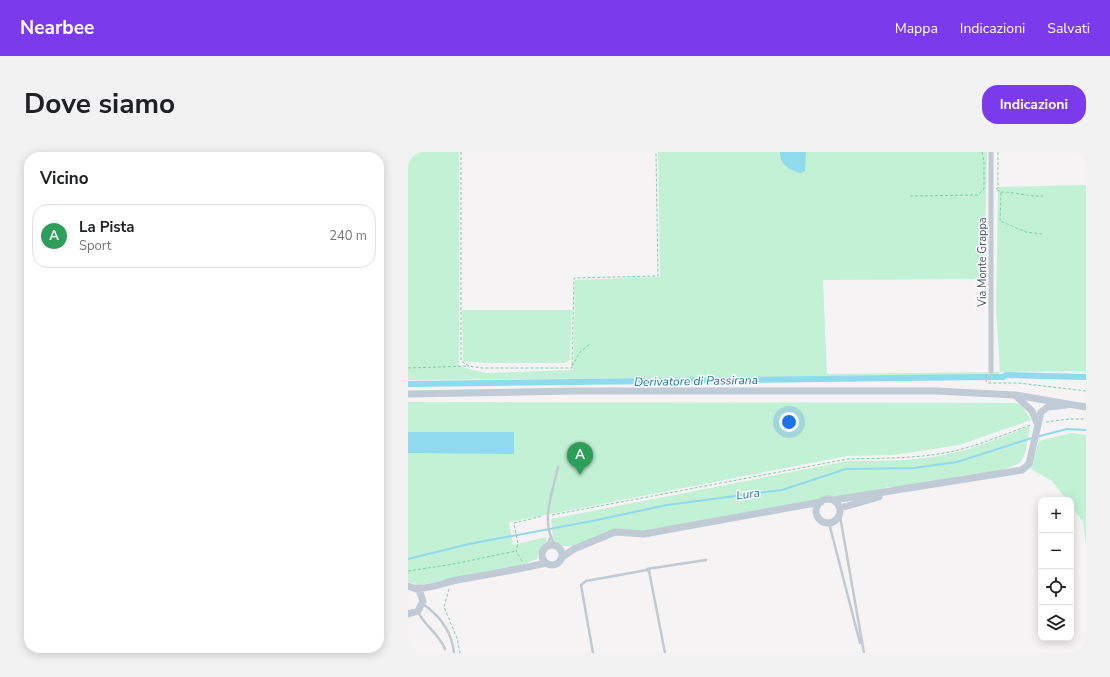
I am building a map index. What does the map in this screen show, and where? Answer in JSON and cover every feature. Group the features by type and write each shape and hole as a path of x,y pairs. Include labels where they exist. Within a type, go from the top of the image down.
{"street":[{"name":"Via Monte Grappa","path":"991,152 991,371"},
{"path":"408,394 574,390 894,390 1015,395 1076,404 1086,407"},
{"path":"408,586 417,588 438,586 546,563 556,565 562,557 574,549 615,532 644,534 821,502 827,499 834,500 1022,470 1029,464 1034,446 1034,424 1032,411 1015,395"},
{"path":"1034,424 1041,412 1048,407 1076,404"},
{"path":"840,508 912,488"},
{"path":"809,504 816,510 820,520 829,523 836,521 840,516 840,508 834,500"},
{"path":"816,510 821,502"},
{"path":"546,563 542,556 543,550 547,546 574,549"},
{"path":"557,547 562,557"},
{"path":"521,568 534,562 542,556"},
{"path":"408,614 418,611 423,601 438,586"},
{"path":"417,588 423,601"}],"lane":[{"path":"547,546 550,538 548,517 558,467"},
{"path":"840,516 863,653"},
{"path":"829,523 863,653"},
{"path":"550,538 557,547"},
{"path":"593,653 581,585 586,581 706,560"},
{"path":"647,570 649,571 665,653"},
{"path":"423,601 445,626 450,636 454,653"},
{"path":"418,611 422,620 441,640 445,649"}],"path":[{"path":"461,152 461,361 470,366"},
{"path":"572,368 574,278 658,276 656,152"},
{"path":"982,152 984,162 984,190"},
{"path":"997,189 1000,192 1013,192 1035,197 1043,196"},
{"path":"910,196 978,195 984,190 988,190"},
{"path":"1000,192 1000,221 1026,232 1042,234"},
{"path":"572,368 580,352 590,344"},
{"path":"408,368 470,366 572,368"},
{"path":"986,375 986,379 989,383 1018,383 1086,391"},
{"path":"1046,422 1069,419 1086,419"},
{"path":"521,568 516,550 518,542 514,525 515,521 548,517 848,458 893,458 959,450 1034,424"},
{"path":"408,571 454,564 516,550"},
{"path":"451,587 444,601 444,607 457,638 460,653"}],"green space":[{"path":"408,152 459,152 459,366 485,373 573,370 575,280 660,277 658,152 987,152 984,279 823,280 827,374 1000,372 996,376 408,380"},
{"path":"1086,185 1086,371 1000,372 996,309 998,187"},
{"path":"462,310 572,310 570,360 564,363 486,363 463,361"},
{"path":"408,402 1016,403 1022,406 1031,420 959,445 894,455 847,456 509,522 513,545 546,537 547,543 541,548 537,559 519,566 420,585 408,582"},
{"path":"1030,426 1025,454 1020,463 1000,471 964,475 902,488 888,487 873,491 644,531 622,530 574,546 558,546 553,538 551,519 848,461 903,460 944,455 976,447"},
{"path":"1071,433 1086,435 1086,546 1083,521 1074,510 1074,497 1065,497 1052,481 1031,469 1039,441"}],"water":[{"path":"780,152 806,152 805,171 801,173 793,171 786,166 781,160"},
{"path":"408,432 514,432 514,454 408,453"}],"waterway":[{"name":"Derivatore di Passirana","path":"988,377 1003,377 1006,375 1086,377"},
{"name":"Derivatore di Passirana","path":"408,384 984,377"},
{"name":"Lura","path":"1036,437 1067,429 1086,430"},
{"name":"Lura","path":"408,559 469,544 592,521 667,505 782,490 846,469 914,468 957,462 1032,438"}],"place":[{"name":"La Pista","path":"580,475"}]}
